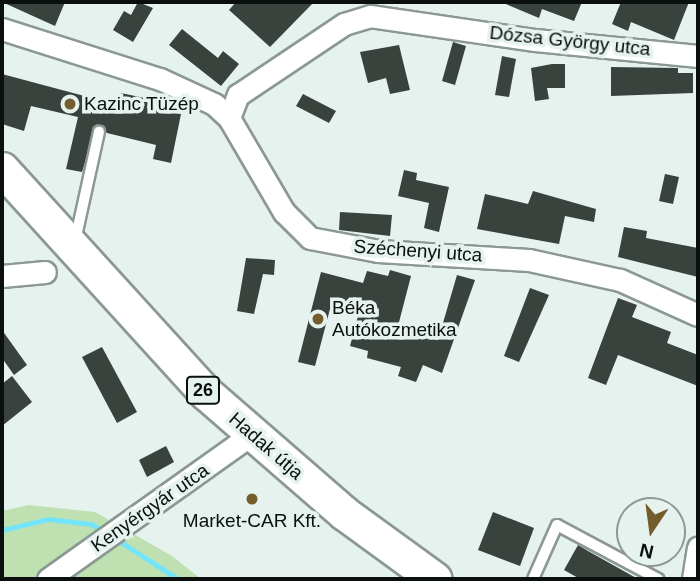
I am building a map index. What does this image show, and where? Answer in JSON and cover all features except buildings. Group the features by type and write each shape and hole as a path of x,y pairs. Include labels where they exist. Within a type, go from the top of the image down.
{"main road":[{"name":"Hadak útja","path":"2,169 166,354 251,435 435,579"}],"street":[{"name":"Dózsa György utca","path":"229,118 238,95 272,70 344,24 370,16 536,40 698,56"},
{"name":"Széchenyi utca","path":"2,29 160,79 214,104 229,118 284,212 310,238 378,251 529,260 620,280 695,311"},
{"path":"2,276 45,272"},
{"name":"Kenyérgyár utca","path":"48,579 74,571 89,550 139,518 251,435"},
{"path":"693,579 698,547"}],"lane":[{"path":"72,251 99,132"},
{"path":"533,579 556,525 658,579"}],"green space":[{"path":"29,505 95,512 172,556 201,579 2,579 2,511"}],"waterway":[{"path":"2,530 48,519 91,524 105,532"},
{"path":"116,539 178,579"}],"place":[{"name":"Kazinc Tüzép","path":"70,104"},
{"name":"Béka Autókozmetika","path":"318,319"},
{"name":"Market-CAR Kft.","path":"252,499"}]}
